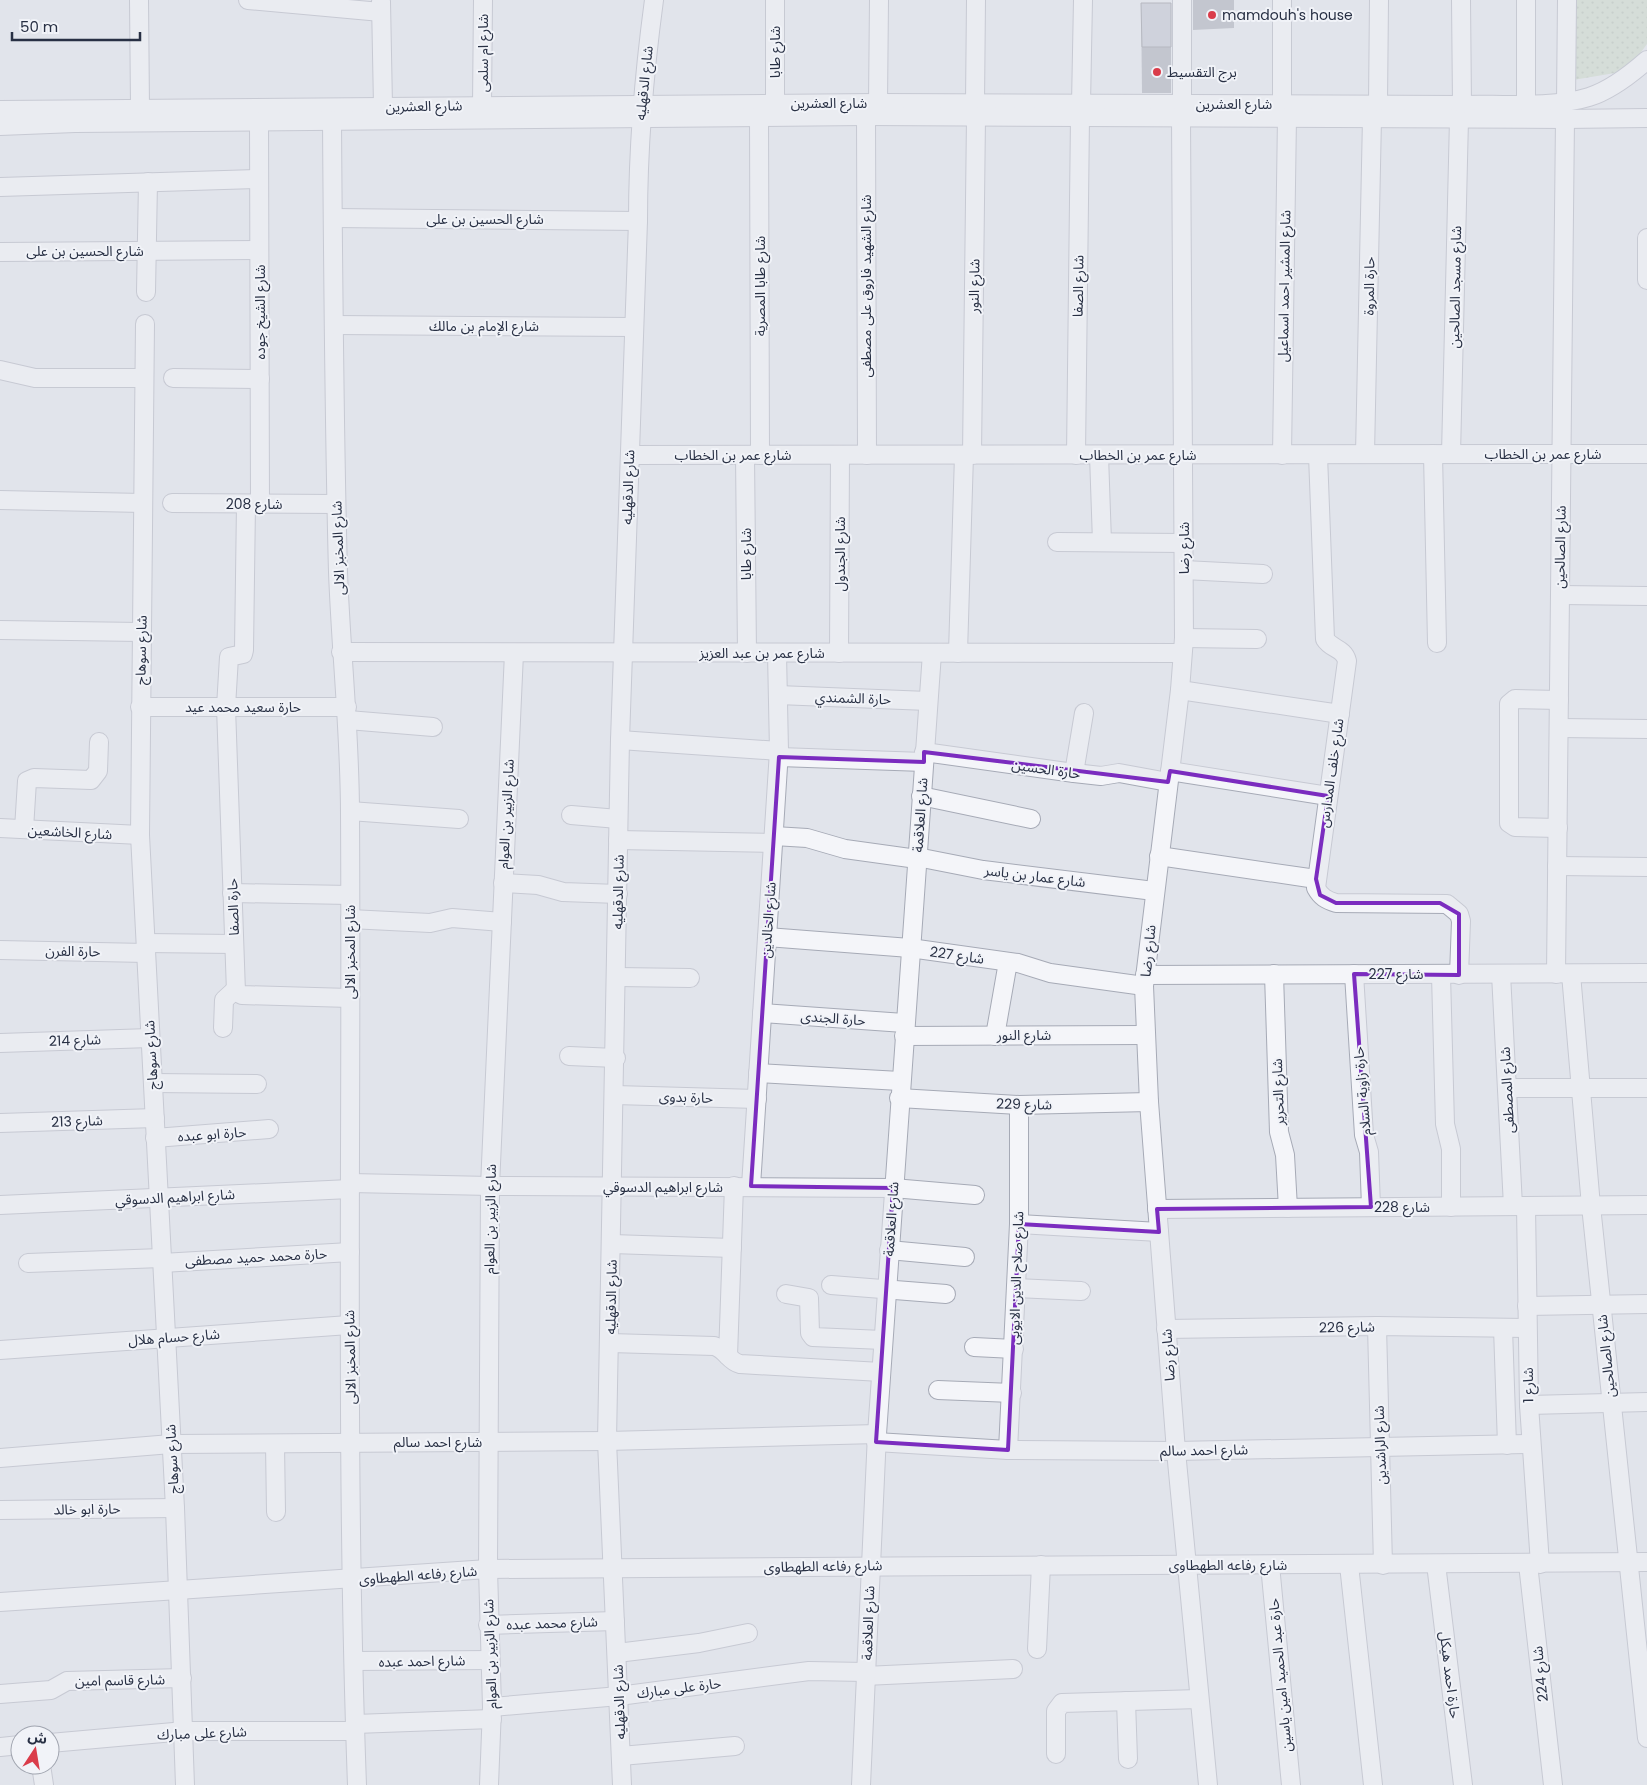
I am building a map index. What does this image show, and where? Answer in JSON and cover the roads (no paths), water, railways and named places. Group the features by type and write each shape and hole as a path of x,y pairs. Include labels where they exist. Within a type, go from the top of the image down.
{"street":[{"path":"139,0 140,107"},
{"path":"248,0 381,6 382,106"},
{"name":"شارع ام سلمى","path":"482,105 483,0"},
{"name":"شارع الدقهليه","path":"622,1785 607,1441 616,1058 618,819 641,111 654,0"},
{"name":"شارع طابا","path":"775,0 775,104"},
{"path":"872,110 879,0"},
{"name":"شارع النور","path":"958,653 968,455 976,110 976,0"},
{"name":"شارع الصفا","path":"1076,455 1083,0"},
{"name":"شارع رضا","path":"1182,0 1183,645 1180,690 1144,980 1149,1102 1166,1329 1198,1699 1208,1785"},
{"name":"شارع المشير احمد اسماعيل","path":"1282,0 1284,111 1282,455"},
{"name":"حارة المروة","path":"1365,454 1379,0"},
{"name":"شارع مسجد الصالحين","path":"1437,643 1442,454 1460,112 1461,0"},
{"path":"1526,0 1526,103"},
{"name":"شارع الصالحين","path":"1567,0 1557,866 1564,974 1580,1088 1628,1562 1643,1673 1647,1738"},
{"name":"شارع العشرين","path":"1460,112 1526,103 1565,111 1589,97 1610,88 1647,60"},
{"name":"شارع العشرين","path":"0,126 75,122 332,120 641,111 775,104 872,110 1565,111 1647,118"},
{"name":"شارع العشرين","path":"0,110 140,107 482,105 760,117 872,110"},
{"name":"شارع الشهيد فاروق على مصطفى","path":"866,455 872,110"},
{"name":"شارع طابا المصرية","path":"753,455 760,117"},
{"name":"شارع المخبز الالى","path":"332,120 336,504 341,652 348,714 350,811 349,1325 356,1785"},
{"name":"شارع الشيخ جوده","path":"226,707 229,657 243,654 244,650 253,504 260,379 259,121"},
{"path":"0,187 259,179"},
{"path":"146,292 148,182"},
{"name":"شارع الحسين بن على","path":"333,218 638,221"},
{"path":"1647,238 1647,280"},
{"name":"شارع الحسين بن على","path":"0,252 259,250"},
{"name":"شارع سوهاج","path":"145,324 140,835 179,1591 185,1732 185,1785"},
{"name":"شارع الإمام بن مالك","path":"334,325 634,327"},
{"path":"0,376 0,370 35,378 144,378"},
{"path":"173,378 260,379"},
{"name":"شارع عمر بن الخطاب","path":"630,456 1647,454"},
{"name":"شارع طابا","path":"746,653 753,455"},
{"name":"شارع الجندول","path":"839,653 840,455"},
{"path":"1099,455 1102,542"},
{"name":"شارع خلف المدارس","path":"1316,879 1347,661 1343,652 1325,639 1318,455"},
{"path":"3,497 143,503"},
{"name":"شارع 208","path":"172,504 336,504"},
{"path":"1057,542 1184,543"},
{"path":"1184,570 1263,574"},
{"path":"1560,595 1647,596"},
{"path":"0,630 141,632"},
{"name":"شارع عمر بن عبد العزيز","path":"341,652 958,653 1183,645 1257,639"},
{"name":"شارع الزبير بن العوام","path":"489,1785 492,1713 488,1625 487,1442 490,1186 514,653"},
{"name":"شارع الخالدين","path":"728,1356 732,1248 757,1099 779,754 777,653"},
{"name":"شارع العلاقمة","path":"861,1785 870,1566 892,1188 932,653"},
{"path":"1180,690 1340,714"},
{"name":"حارة الشمندي","path":"778,695 928,701"},
{"path":"1558,828 1515,828 1509,823 1509,704 1512,700 1559,700"},
{"name":"حارة سعيد محمد عيد","path":"140,707 226,707 348,714 433,727"},
{"name":"حارة الصفا","path":"226,707 236,989"},
{"path":"1074,773 1084,713"},
{"path":"1559,728 1647,730"},
{"name":"حارة الحسين","path":"620,740 779,754 924,757 1101,776 1124,774 1169,776 1328,796"},
{"path":"24,829 27,781 34,778 91,780 98,771 99,742"},
{"path":"921,796 1031,819"},
{"path":"350,811 459,819"},
{"path":"571,815 618,819"},
{"name":"شارع الخاشعين","path":"0,828 140,835"},
{"name":"شارع عمار بن ياسر","path":"618,840 773,840 807,838 845,850 917,858 982,870 1154,891"},
{"path":"1159,856 1316,879 1316,888 1320,895 1327,901 1336,903 1440,902 1454,908 1461,921 1460,974"},
{"path":"1557,866 1647,867"},
{"path":"503,883 538,885 563,892 618,894"},
{"path":"232,893 350,895"},
{"path":"350,919 430,923 452,918 502,922"},
{"name":"شارع 227","path":"767,938 910,948 1008,962 1050,973 1144,980 1274,974 1647,973"},
{"name":"حارة الفرن","path":"0,950 146,948 234,944"},
{"path":"995,1036 1008,962"},
{"name":"شارع التحرير","path":"1274,974 1279,1132 1285,1154 1288,1208"},
{"name":"حارة زاوية السلام","path":"1354,974 1364,1135 1369,1152 1371,1207"},
{"name":"شارع المصطفى","path":"1501,974 1507,1088 1520,1206"},
{"path":"1441,975 1445,1124 1452,1149 1452,1207"},
{"path":"617,977 690,978"},
{"path":"223,1028 224,1000 236,989 242,995 350,998"},
{"name":"حارة الجندى","path":"762,1013 904,1030"},
{"name":"شارع النور","path":"904,1030 995,1036 1145,1035"},
{"name":"شارع 214","path":"0,1043 150,1038"},
{"path":"568,1056 616,1058"},
{"name":"شارع 229","path":"758,1073 1019,1105 1149,1102"},
{"path":"153,1083 257,1084"},
{"path":"1507,1088 1647,1088"},
{"name":"حارة بدوى","path":"615,1094 757,1099"},
{"name":"شارع صلاح الدين الايوبى","path":"1008,1450 1019,1224 1019,1105"},
{"name":"شارع 213","path":"0,1123 154,1118"},
{"name":"حارة ابو عبده","path":"156,1138 270,1129"},
{"name":"شارع ابراهيم الدسوقي","path":"0,1205 158,1198 350,1186 892,1188 975,1195"},
{"name":"شارع 228","path":"1157,1209 1647,1205"},
{"name":"شارع 1","path":"1520,1206 1528,1328 1528,1405 1531,1444 1534,1564"},
{"path":"1019,1224 1159,1232"},
{"path":"612,1244 732,1248"},
{"path":"889,1250 965,1257"},
{"name":"حارة محمد حميد مصطفى","path":"28,1263 162,1261 350,1252"},
{"path":"831,1285 946,1294"},
{"path":"1016,1288 1080,1291"},
{"path":"786,1294 809,1298 810,1333 813,1337 883,1340"},
{"path":"1527,1306 1647,1304"},
{"name":"شارع حسام هلال","path":"0,1350 349,1325"},
{"name":"شارع 226","path":"1166,1329 1377,1326 1528,1328"},
{"name":"شارع الراشدين","path":"1377,1326 1383,1565"},
{"path":"1503,1328 1507,1445"},
{"path":"610,1343 714,1346 722,1349 733,1362 740,1364 881,1372"},
{"path":"974,1347 1014,1349"},
{"path":"938,1390 1012,1393"},
{"path":"1528,1405 1647,1402"},
{"name":"شارع احمد سالم","path":"0,1458 171,1444 877,1438 1008,1450 1176,1451 1531,1444"},
{"path":"275,1444 276,1512"},
{"name":"حارة ابو خالد","path":"0,1510 175,1508"},
{"name":"شارع رفاعه الطهطاوى","path":"0,1602 488,1570 1647,1562"},
{"name":"حارة احمد هيكل","path":"1436,1564 1464,1785"},
{"name":"شارع 224","path":"1534,1564 1553,1785"},
{"path":"1037,1649 1041,1565"},
{"name":"حارة عبد الحميد امين ياسين","path":"1270,1565 1291,1785"},
{"path":"1349,1565 1373,1785"},
{"name":"شارع محمد عبده","path":"488,1625 615,1621"},
{"path":"617,1653 699,1642 748,1633"},
{"name":"شارع احمد عبده","path":"354,1661 490,1660"},
{"name":"حارة على مبارك","path":"492,1713 809,1671 866,1674 1013,1669"},
{"name":"شارع قاسم امين","path":"0,1694 51,1690 67,1681 182,1678"},
{"path":"1056,1754 1056,1711 1059,1705 1198,1699"},
{"path":"1126,1702 1128,1759"},
{"name":"شارع على مبارك","path":"60,1742 185,1732 355,1728 492,1713"},
{"path":"621,1756 735,1746"}],"place":[{"name":"mamdouh's house","path":"1212,15"},
{"name":"برج التقسيط","path":"1157,72"}]}
